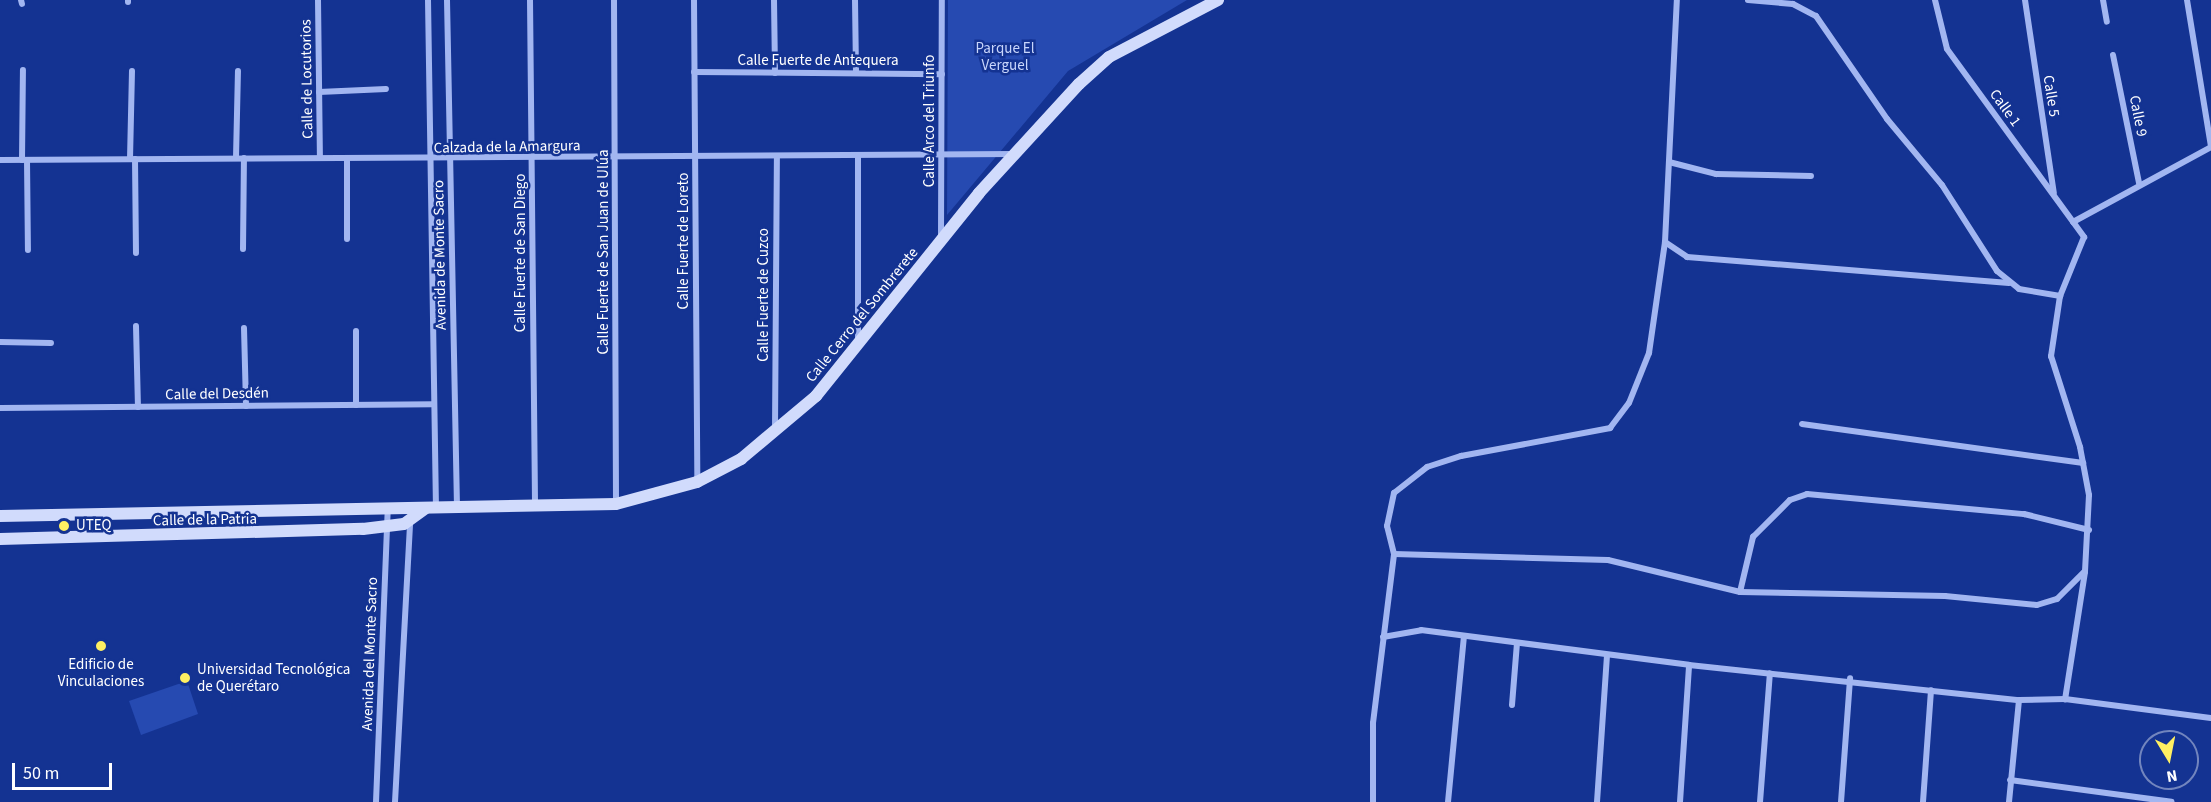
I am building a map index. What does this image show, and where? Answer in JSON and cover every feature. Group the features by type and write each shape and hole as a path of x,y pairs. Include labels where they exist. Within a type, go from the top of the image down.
{"street":[{"name":"Calle de Locutorios","path":"318,0 320,158"},
{"name":"Avenida de Monte Sacro","path":"428,0 434,404 430,509"},
{"name":"Avenida de Monte Sacro","path":"447,0 457,509"},
{"name":"Calle Fuerte de San Diego","path":"530,0 535,506"},
{"name":"Calle Fuerte de San Juan de Ulúa","path":"614,0 616,504"},
{"name":"Calle Fuerte de Loreto","path":"694,0 698,482"},
{"path":"774,0 775,73"},
{"path":"855,0 856,73"},
{"name":"Calle Arco del Triunfo","path":"941,241 942,0"},
{"name":"Calle Cerro del Sombrerete","path":"410,515 430,509 616,504 698,482 775,433 858,346 941,241 1015,154 1109,57 1218,0"},
{"path":"1373,802 1373,723 1394,554 1387,526 1394,493 1427,467 1505,445 1610,428 1629,403 1649,353 1665,242 1677,0"},
{"path":"1748,0 1793,4 1816,16 2011,283"},
{"name":"Calle 1","path":"1935,0 1947,49 2055,196 2073,222 2084,246 2060,296"},
{"name":"Calle 5","path":"2025,0 2055,196"},
{"path":"2103,0 2108,22"},
{"path":"2073,222 2139,183 2211,147 2187,0"},
{"name":"Calle 9","path":"2114,55 2139,183"},
{"path":"23,70 28,250"},
{"path":"132,71 136,253"},
{"path":"236,158 237,71"},
{"name":"Calle Fuerte de Antequera","path":"694,72 942,74"},
{"path":"319,92 387,89"},
{"name":"Calzada de la Amargura","path":"0,160 320,158 450,160 1015,154"},
{"path":"858,156 858,346"},
{"name":"Calle Fuerte de Cuzco","path":"775,433 777,157"},
{"path":"243,249 244,158"},
{"path":"347,159 347,239"},
{"path":"1669,162 1716,174 1811,176"},
{"path":"1665,242 1687,257 2011,283 2060,296 2050,356 2083,463 2089,530 2085,572 2064,699"},
{"path":"136,326 138,407"},
{"path":"244,328 246,406"},
{"path":"356,331 356,405"},
{"path":"0,342 51,343"},
{"name":"Calle del Desdén","path":"0,408 434,404"},
{"path":"1802,424 2083,463"},
{"path":"1740,592 1753,537 1790,500 1807,494 2024,514 2089,530"},
{"name":"Calle de la Patria","path":"0,516 388,507 410,515"},
{"name":"Avenida del Monte Sacro","path":"376,802 388,507"},
{"name":"Calle de la Patria","path":"0,539 387,527 410,515"},
{"name":"Avenida del Monte Sacro","path":"394,802 410,515"},
{"path":"1394,554 1608,560 1740,592 1945,596 2037,605 2057,599 2085,572"},
{"path":"1383,637 1421,630 1689,665 1850,678 2019,700 2064,699 2211,718"},
{"path":"1448,802 1464,637"},
{"path":"1512,705 1517,643"},
{"path":"1597,802 1607,655"},
{"path":"1680,802 1689,665"},
{"path":"1760,802 1770,673"},
{"path":"1841,802 1850,678"},
{"path":"1923,802 1931,690"},
{"path":"2009,802 2019,700"},
{"path":"2010,780 2172,802"}],"green space":[{"name":"Parque El Verguel","path":"948,0 1187,0 1068,71 947,215"},
{"path":"187,681 198,714 141,735 129,701"}],"place":[{"name":"UTEQ","path":"64,526"},
{"name":"Edificio de Vinculaciones","path":"101,646"},
{"name":"Universidad Tecnológica de Querétaro","path":"185,678"}]}
